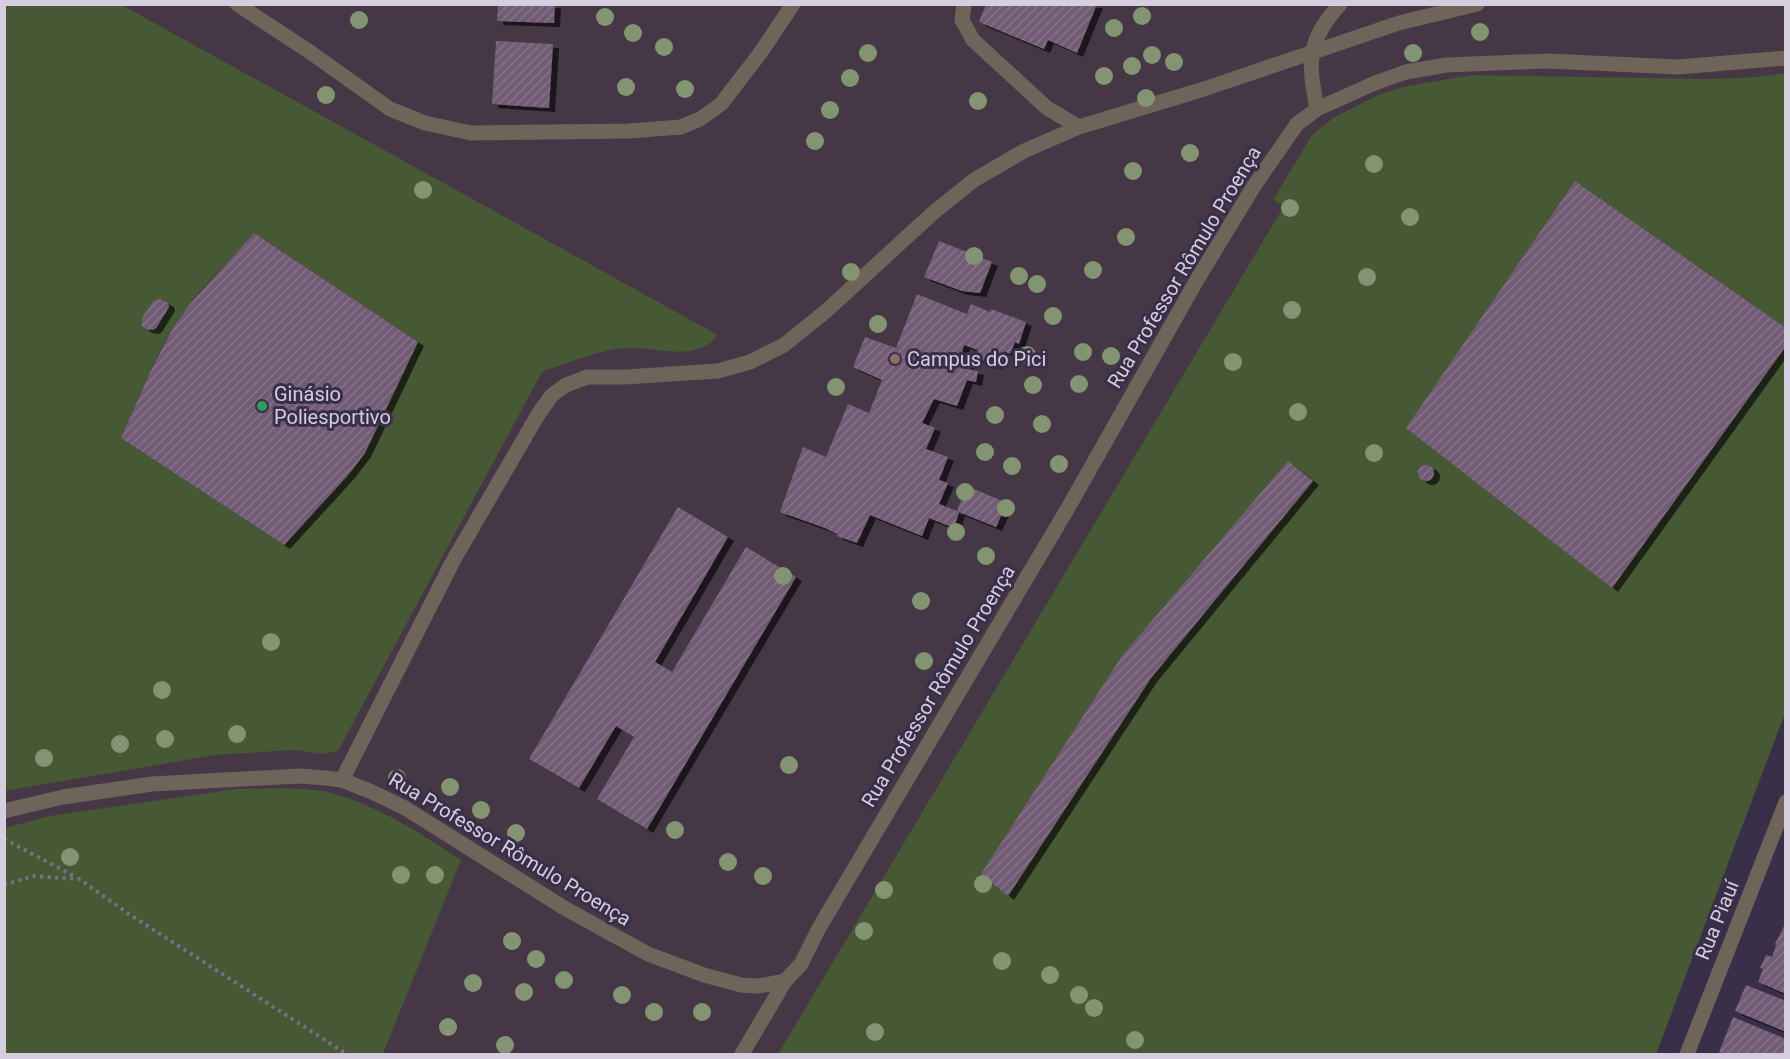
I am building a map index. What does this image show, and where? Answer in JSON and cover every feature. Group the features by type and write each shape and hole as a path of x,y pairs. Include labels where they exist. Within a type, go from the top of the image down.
{"street":[{"path":"237,4 390,109 424,123 471,133 628,131 681,127 700,119 722,104 793,4"},
{"path":"964,4 962,20 973,40 1047,108 1078,127"},
{"path":"1317,109 1311,74 1312,52 1317,36 1340,4"},
{"path":"342,780 453,561 539,413 552,395 566,385 587,377 718,371 750,362 784,345 825,312 933,213 974,180 1024,151 1078,127 1204,89 1399,23 1477,4"},
{"name":"Rua Professor Rômulo Proença","path":"4,812 63,796 152,784 299,776 342,780 405,808 566,909 648,954 704,975 741,985 758,986 785,981 801,963 825,918 1068,508 1198,278 1254,186 1297,124 1317,109 1342,97 1406,72 1446,65 1548,61 1678,67 1785,58"},
{"name":"Rua Piauí","path":"1687,1054 1780,831 1785,802"},
{"path":"742,1054 785,981"}],"path":[{"path":"4,839 79,879 129,914 345,1053"},
{"path":"4,885 33,876 79,879"}],"shaded area":[{"name":"Campus do Pici","path":"5,5 1785,5 1785,713 1656,1054 5,1054"}],"green space":[{"path":"5,5 122,5 718,335 708,344 697,349 671,351 617,349 588,356 542,372 338,751 324,754 294,750 215,755 5,791","holes":["254,233 418,342 365,453 349,474 284,545 121,438 153,366 175,325 203,289"]},
{"path":"1785,73 1785,713 1656,1054 778,1054 1284,206 1273,200 1312,135 1333,118 1376,96 1403,87 1471,75 1712,79"},
{"path":"284,788 329,792 368,806 400,822 461,860 383,1054 5,1054 5,828 49,816 236,789"}],"building":[{"path":"498,4 555,4 554,23 497,21"},
{"path":"986,4 1097,4 1077,53 1048,40 1044,49 979,22"},
{"path":"496,41 553,44 549,108 492,104"},
{"path":"1575,181 1786,328 1786,346 1612,588 1406,428"},
{"name":"Ginásio Poliesportivo","path":"254,233 418,342 365,453 349,474 284,545 121,438 150,372 174,326 190,304"},
{"path":"939,241 992,262 980,293 962,291 924,277"},
{"path":"917,294 967,314 971,304 1026,322 1019,344 1015,342 1010,354 1004,351 997,366 974,357 978,350 964,345 960,359 969,364 967,369 978,371 976,382 967,380 957,406 934,399 922,423 935,428 926,449 948,457 939,480 948,483 939,504 957,511 967,486 1007,503 996,527 959,512 954,528 929,518 922,536 870,515 857,543 837,536 825,528 780,512 803,447 826,457 848,404 869,413 882,380 853,367 865,337 896,348"},
{"path":"160,299 168,303 169,307 156,328 146,329 142,326 142,318 154,300"},
{"path":"1288,461 1313,481 1151,678 1008,896 981,874 1122,656"},
{"path":"1426,465 1434,473 1426,481 1418,473"},
{"path":"678,507 728,537 655,662 672,672 746,547 796,577 647,829 597,799 634,737 616,726 579,788 529,759"},
{"path":"1784,926 1786,927 1786,994 1758,982 1763,969 1760,968 1766,955 1772,957 1775,944"},
{"path":"1746,985 1786,1001 1786,1032 1735,1011"},
{"path":"1733,1017 1786,1039 1786,1054 1725,1054 1719,1052"}],"place":[{"name":"Campus do Pici","path":"895,359"},
{"name":"Ginásio Poliesportivo","path":"262,406"}]}
